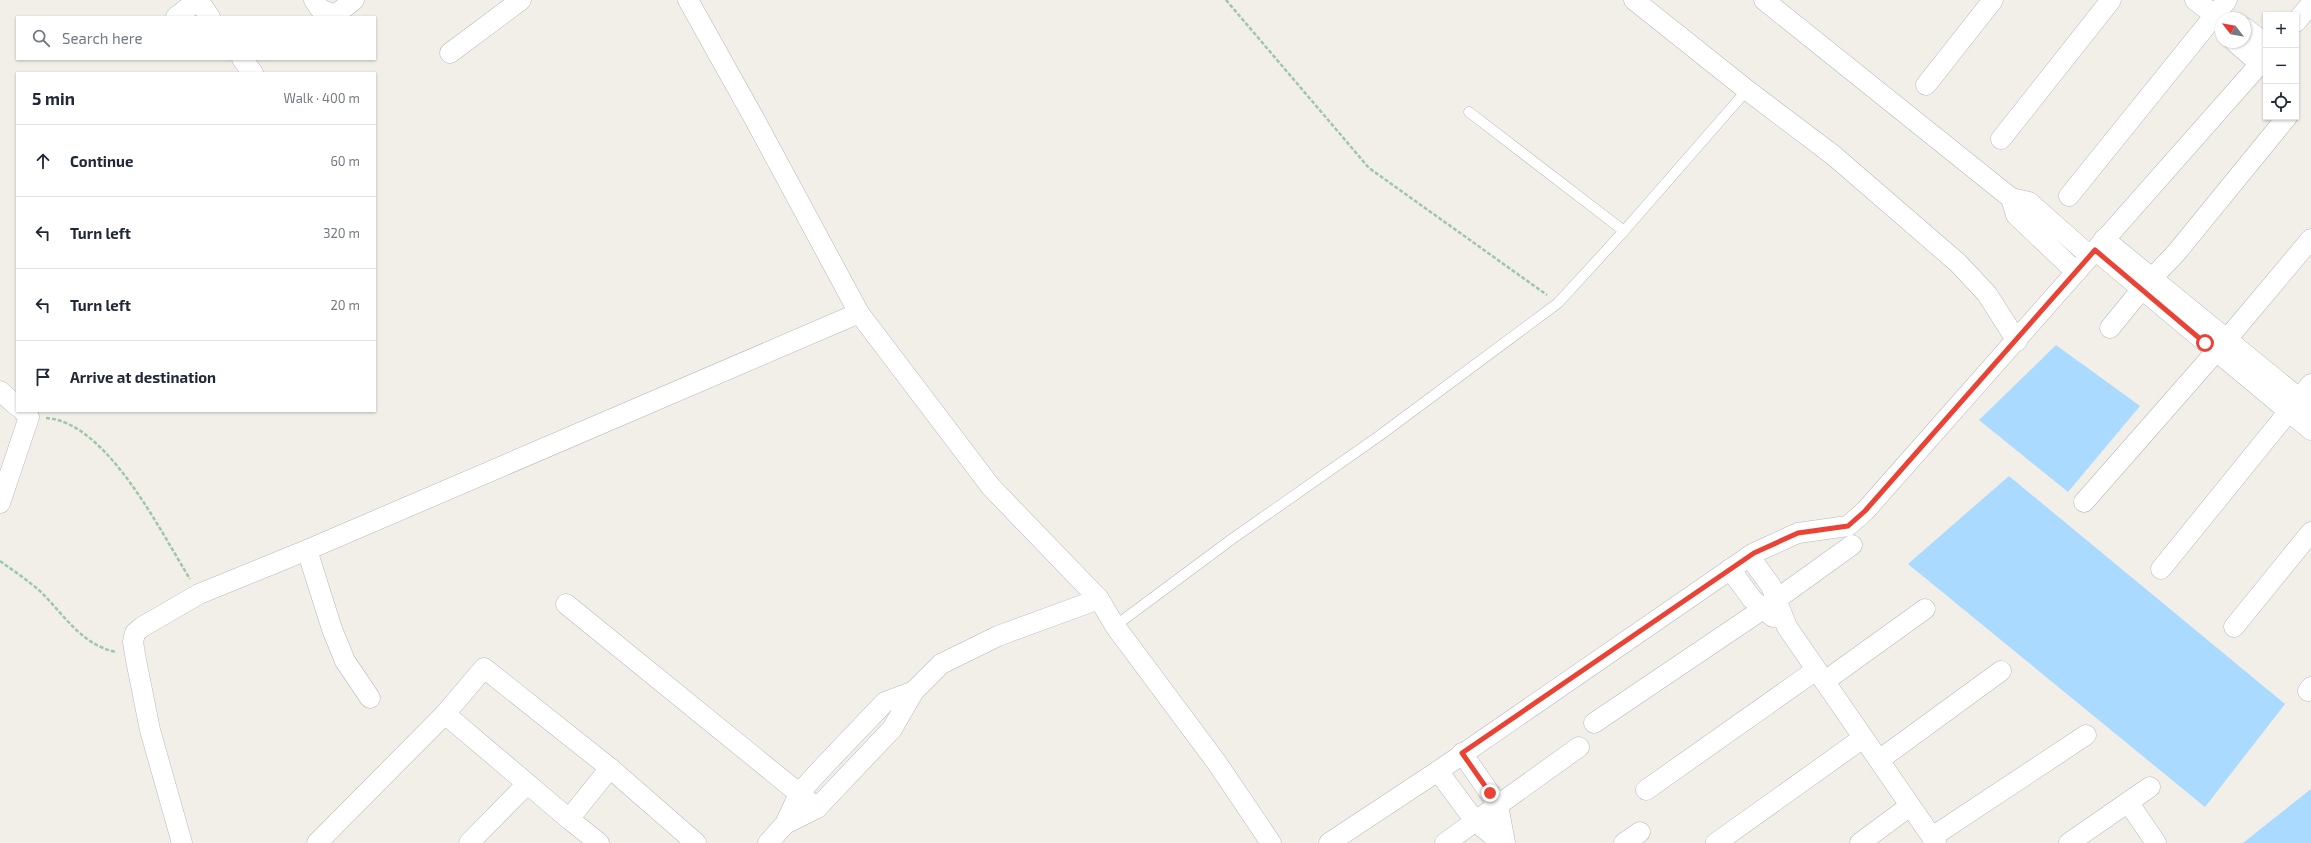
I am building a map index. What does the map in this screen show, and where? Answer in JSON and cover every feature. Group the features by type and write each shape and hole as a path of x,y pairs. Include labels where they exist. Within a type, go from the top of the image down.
{"street":[{"path":"177,16 198,0 209,16"},
{"path":"314,0 320,9 335,15 354,0"},
{"path":"450,53 521,0"},
{"path":"688,0 755,120 859,313 991,487 1099,599 1116,626 1217,763 1271,843"},
{"path":"1634,0 1747,90 1834,154 1958,263 1987,294 2017,341"},
{"path":"1764,0 2011,198 2029,202 2096,248 2147,284 2222,345 2302,400 2311,430"},
{"path":"1926,86 1993,0"},
{"path":"2001,139 2111,0"},
{"path":"2195,0 2215,16"},
{"path":"2221,12 2227,0"},
{"path":"2299,18 2311,4"},
{"path":"2069,196 2215,22"},
{"path":"2251,33 2263,42"},
{"path":"1329,843 1438,771 1749,556 1770,544 1798,533 1848,526 1865,511 2017,341 2096,248 2263,60 2244,48"},
{"path":"243,60 252,72"},
{"path":"2110,328 2147,284 2176,253 2285,120"},
{"path":"2011,198 2016,215 2076,272"},
{"path":"2084,502 2222,345 2311,239"},
{"path":"182,843 150,730 134,650 133,642 135,633 142,627 199,594 307,550 859,313"},
{"path":"0,391 16,405"},
{"path":"2161,570 2302,400"},
{"path":"0,503 23,412"},
{"path":"2234,628 2311,532"},
{"path":"1594,723 1770,604 1852,544"},
{"path":"307,550 332,629 345,661 370,698"},
{"path":"1749,556 1770,604 1788,627 1934,840 2086,735"},
{"path":"1730,569 1752,599 1770,604"},
{"path":"785,824 817,808 892,729 914,691 941,664 998,636 1099,599"},
{"path":"566,604 800,792 817,808"},
{"path":"1646,790 1820,675 1925,609"},
{"path":"317,843 445,714 484,668 610,768 696,843"},
{"path":"1879,760 2001,671"},
{"path":"768,843 785,824 800,792 885,702 914,691"},
{"path":"445,714 599,843"},
{"path":"1716,843 1863,738"},
{"path":"1444,843 1579,747"},
{"path":"1462,753 1498,805 1504,843"},
{"path":"569,819 610,768"},
{"path":"1438,771 1475,822 1504,843"},
{"path":"469,843 527,784"},
{"path":"2069,843 2150,787"},
{"path":"2128,802 2156,843"},
{"path":"1860,843 1910,806"},
{"path":"1624,843 1640,832"}],"lane":[{"path":"1116,626 1232,539 1379,436 1558,303 1624,231 1747,90"},
{"path":"1470,112 1624,231"}],"path":[{"path":"1226,0 1369,168 1558,303"},
{"path":"27,412 52,418 79,428 97,443 128,479 199,594"},
{"path":"0,561 42,594 69,623 92,643 115,652 134,650"}],"water":[{"path":"2056,345 2140,406 2068,492 1979,420"},
{"path":"2009,476 2285,704 2205,807 1908,564"},
{"path":"2311,789 2311,843 2243,843"}],"route":[{"path":"1490,793 1462,753 1754,553 1770,544 1798,533 1824,531 1848,526 1865,511 2017,341 2095,250 2205,343"}]}
